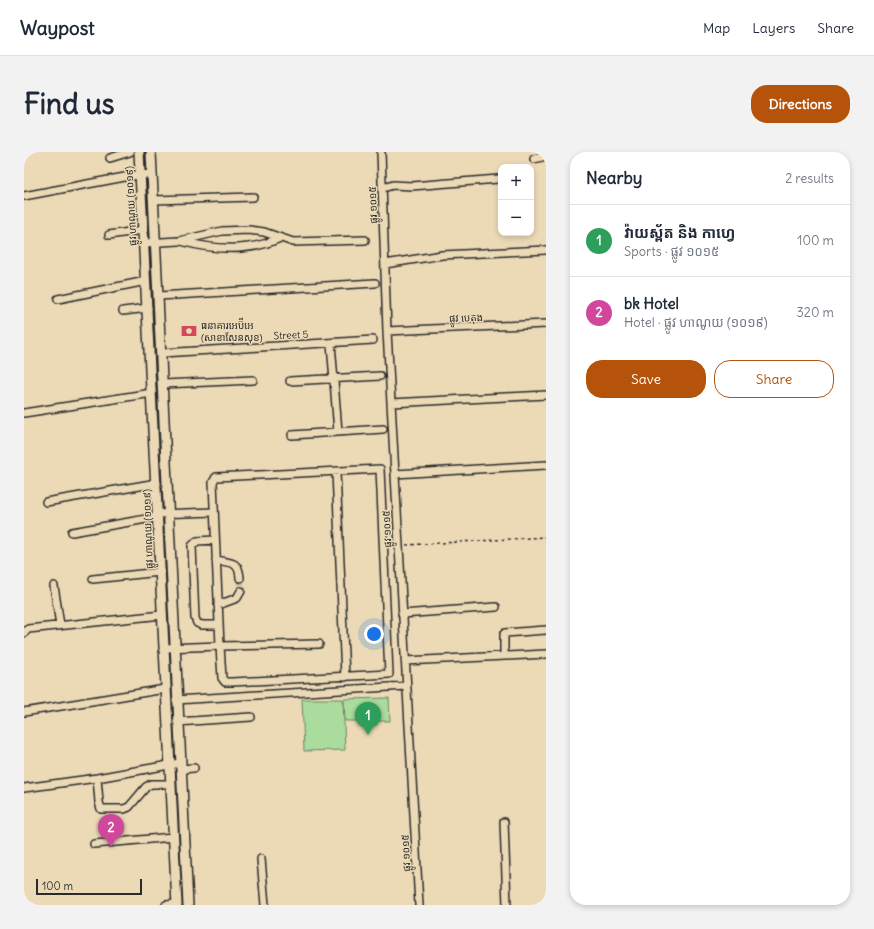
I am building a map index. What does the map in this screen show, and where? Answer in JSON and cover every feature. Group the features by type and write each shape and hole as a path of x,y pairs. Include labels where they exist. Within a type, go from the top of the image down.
{"main road":[{"name":"ផ្លូវ ហាណូយ (១០១៩)","path":"139,152 157,483 165,689 177,905"},
{"path":"151,152 162,353 177,722 188,905"}],"street":[{"path":"110,158 130,152"},
{"name":"ផ្លូវ ១០១៥","path":"381,152 387,331 419,905"},
{"path":"534,159 546,156"},
{"path":"24,196 140,174 152,174"},
{"path":"382,188 393,185 412,186 498,179"},
{"path":"153,200 253,197"},
{"path":"109,235 143,230"},
{"path":"144,243 179,241 222,231 249,230 264,232 293,242 306,243 365,240"},
{"path":"179,241 222,249 251,247 266,244 280,238"},
{"path":"385,264 442,255 546,250"},
{"path":"58,299 146,281"},
{"path":"159,296 375,283"},
{"path":"123,311 148,308"},
{"name":"ផ្លូវ បេតុង","path":"387,331 546,324"},
{"name":"Street 5","path":"162,353 373,340"},
{"path":"331,343 338,432"},
{"path":"290,381 380,376"},
{"path":"163,384 253,380"},
{"path":"24,413 152,393"},
{"path":"391,403 546,395"},
{"path":"292,435 383,429"},
{"path":"380,478 395,475 546,465"},
{"path":"380,469 389,674 225,682 222,678 220,646 213,482 216,477 336,472 380,469"},
{"path":"336,472 345,677"},
{"path":"46,502 157,483"},
{"path":"72,532 169,514 214,512"},
{"path":"215,540 197,541 192,546 195,611 197,623 202,626 219,625"},
{"path":"216,560 235,564 240,569 240,578"},
{"path":"93,579 160,572"},
{"path":"54,586 60,625"},
{"path":"218,605 237,598 241,591"},
{"path":"402,614 496,607"},
{"path":"24,632 28,628 162,615"},
{"path":"504,656 505,633 546,630"},
{"path":"164,648 319,644"},
{"path":"405,661 546,654"},
{"path":"176,700 406,686"},
{"path":"24,712 165,689"},
{"path":"177,722 251,717"},
{"path":"24,788 97,778 169,764 194,768"},
{"path":"97,778 98,802 101,809 124,809 129,807 146,786 151,784 170,784"},
{"path":"504,822 507,905"},
{"path":"94,844 173,837"},
{"path":"261,859 265,905"},
{"path":"166,905 177,905"}],"path":[{"path":"398,545 546,536"}],"green space":[{"path":"389,698 390,721 345,721 344,699"},
{"path":"302,699 343,699 345,750 304,751"}],"tunnel":[{"path":"240,578 241,591"}],"place":[{"name":"ធនាគារអេប៊ីអេ (សាខាសែនសុខ)","path":"189,331"},
{"name":"វ៉ាយស្ព័ត និង កាហ្វេ","path":"368,735"},
{"name":"bk Hotel","path":"111,847"}]}
